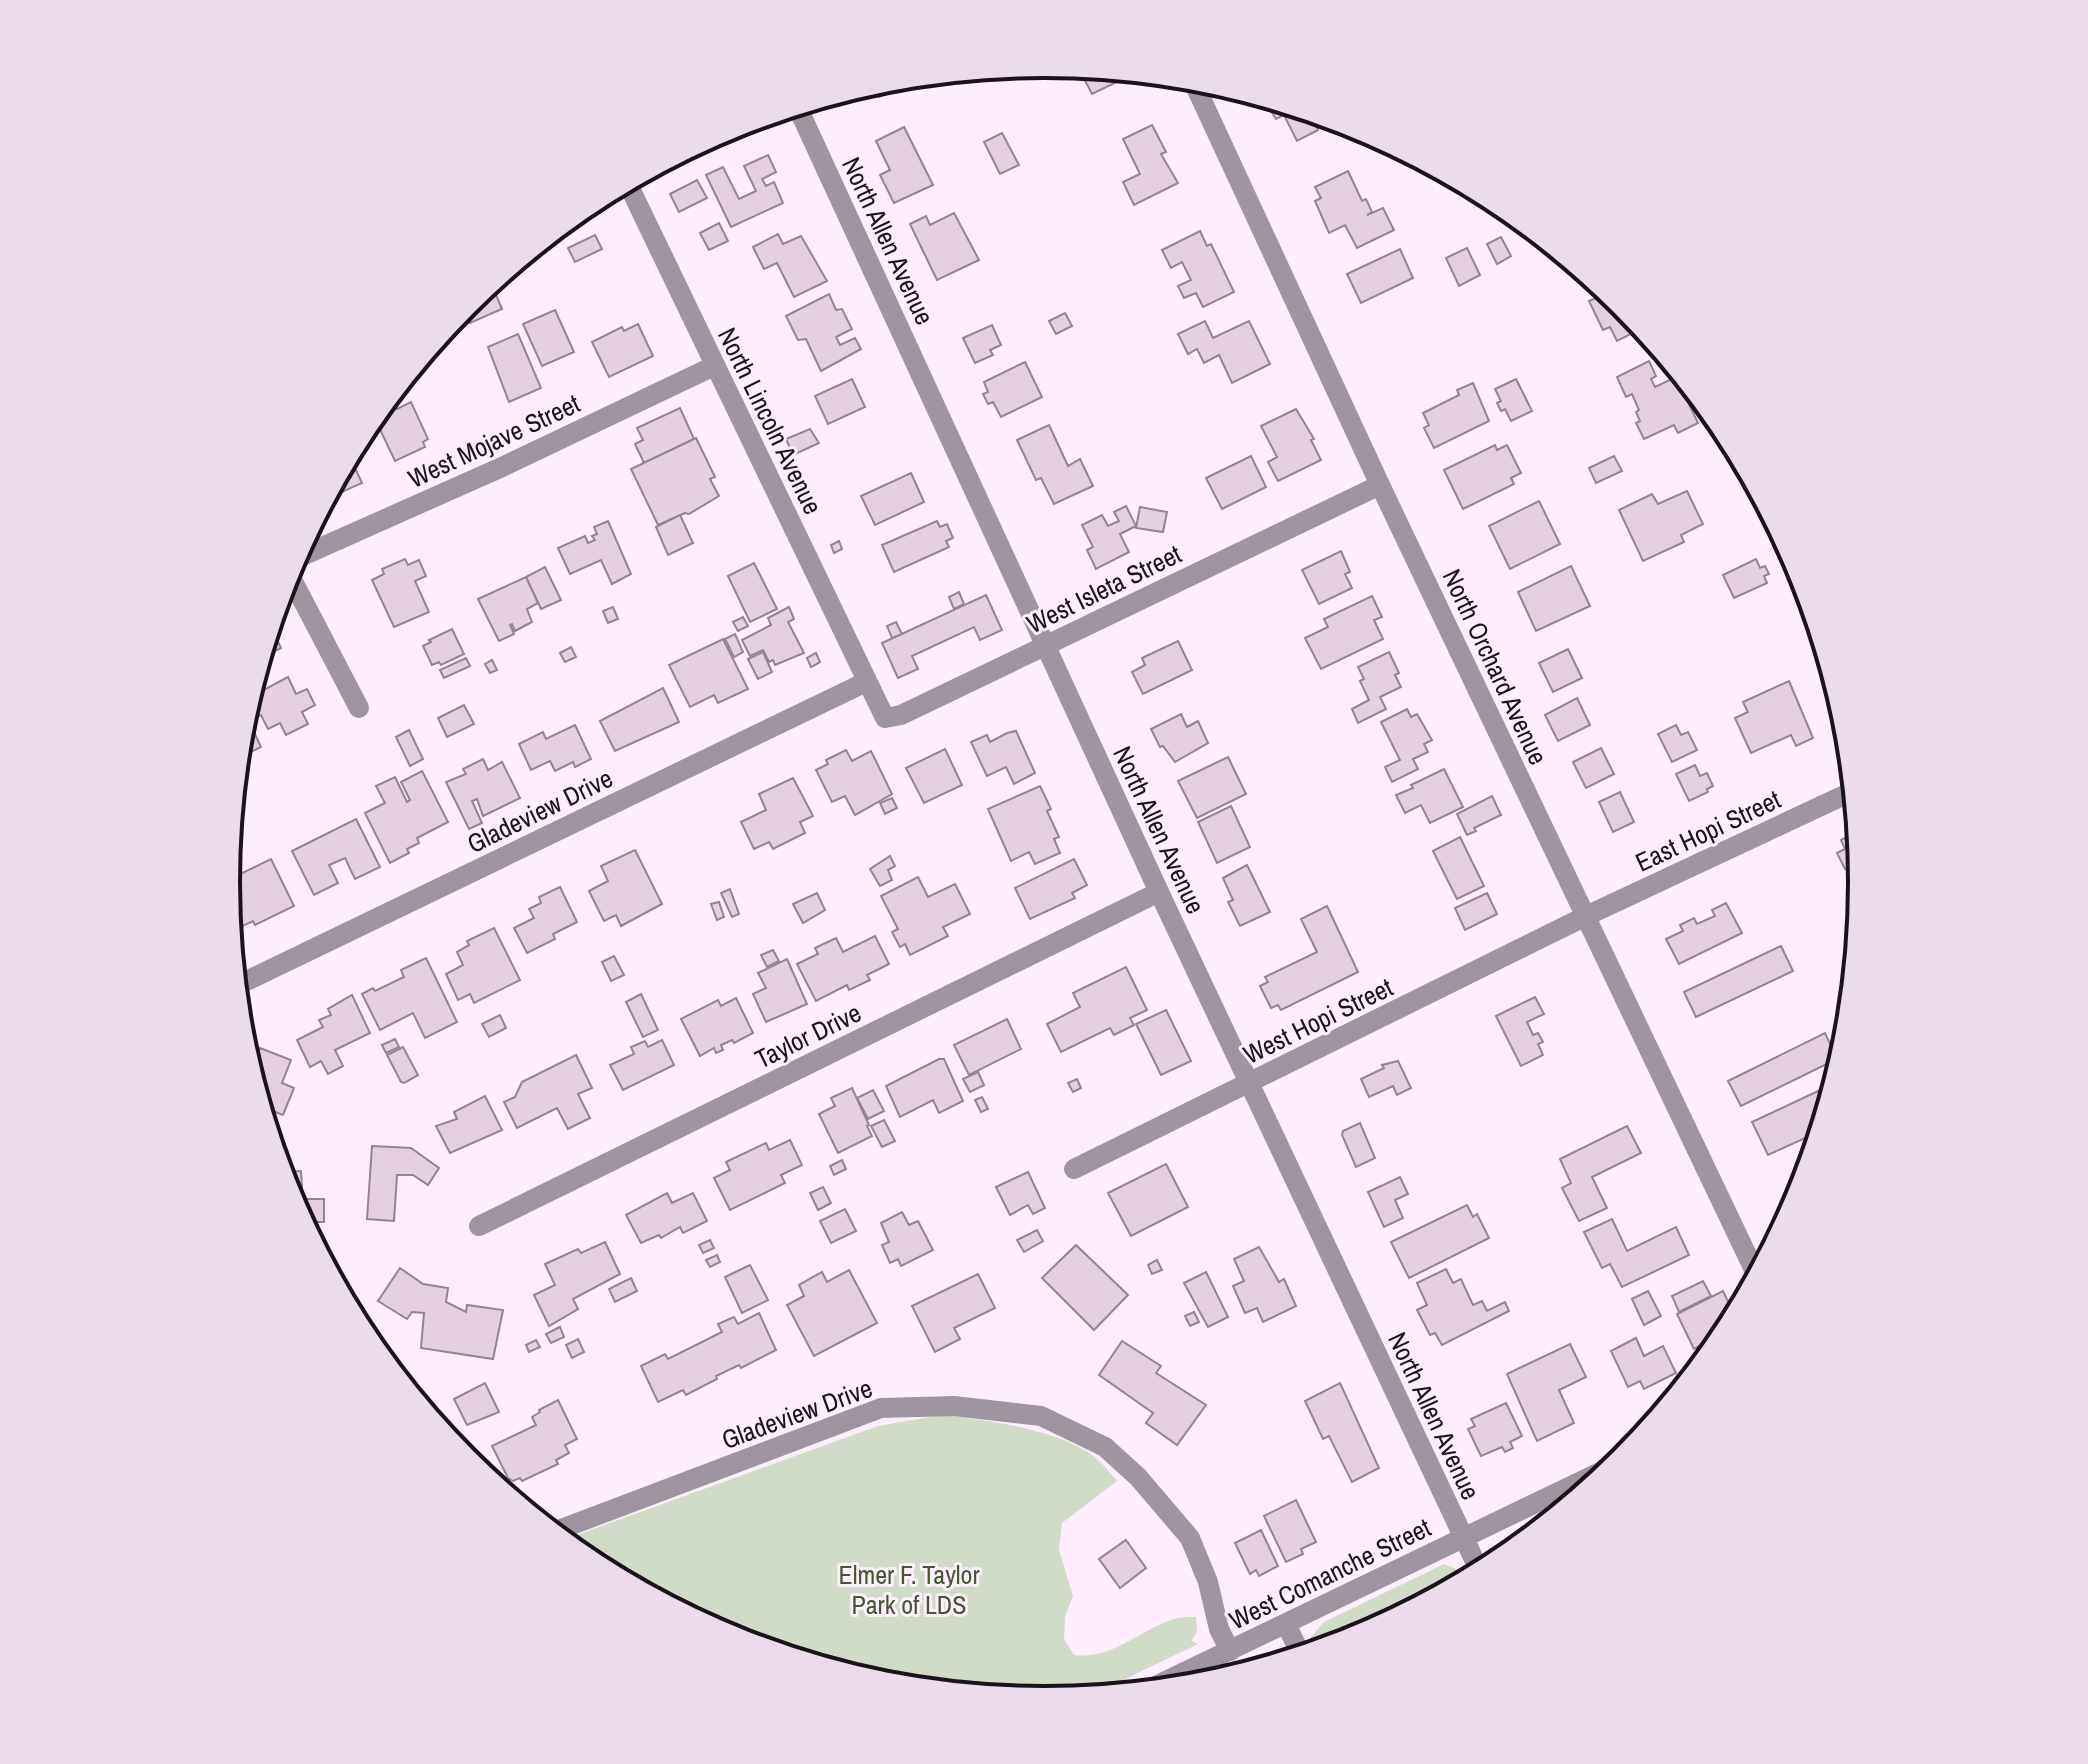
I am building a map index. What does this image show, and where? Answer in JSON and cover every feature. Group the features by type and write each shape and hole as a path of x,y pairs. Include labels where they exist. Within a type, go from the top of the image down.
{"street":[{"name":"North Orchard Avenue","path":"1198,93 1380,485 1751,1264"},
{"name":"North Allen Avenue","path":"802,116 1159,892 1474,1561"},
{"name":"North Lincoln Avenue","path":"632,192 866,682"},
{"name":"West Mojave Street","path":"311,552 502,467 714,366"},
{"name":"West Isleta Street","path":"866,682 885,718 901,715 1380,485"},
{"path":"296,588 359,708"},
{"name":"Gladeview Drive","path":"246,981 866,682"},
{"name":"East Hopi Street","path":"1584,917 1843,796"},
{"name":"Taylor Drive","path":"479,1226 1159,892"},
{"name":"West Hopi Street","path":"1074,1169 1584,917"},
{"name":"Gladeview Drive","path":"565,1527 881,1408 954,1406 1041,1416 1105,1447 1138,1477 1190,1538 1208,1582 1219,1629 1230,1651"},
{"name":"West Comanche Street","path":"1181,1674 1577,1483"},
{"path":"1286,1624 1296,1645"}],"green space":[{"name":"Elmer F. Taylor Park of LDS","path":"941,1415 1044,1433 1082,1448 1117,1481 1062,1523 1059,1550 1073,1596 1065,1617 1064,1639 1074,1655 1102,1653 1177,1618 1196,1617 1197,1632 1192,1641 1198,1644 1119,1682 1097,1684 991,1684 887,1671 836,1659 736,1625 642,1578 576,1535 878,1426"},
{"path":"1444,1564 1457,1571 1400,1603 1311,1640 1324,1622"}],"building":[{"path":"1084,80 1117,82 1092,94"},
{"path":"1284,115 1316,126 1318,130 1297,141"},
{"path":"1152,125 1166,152 1161,154 1178,183 1134,205 1123,182 1140,174 1123,139"},
{"path":"904,127 933,185 894,203 880,175 890,170 876,141"},
{"path":"1002,133 1019,165 1000,174 984,142"},
{"path":"768,155 776,172 762,179 766,186 774,182 783,203 731,227 706,175 723,167 739,199 756,191 744,166"},
{"path":"1348,171 1362,201 1366,199 1372,212 1367,215 1383,208 1394,230 1357,248 1345,225 1329,233 1315,201 1321,198 1315,187"},
{"path":"697,180 707,198 679,212 670,194"},
{"path":"954,213 979,260 937,280 910,224 926,216 930,225"},
{"path":"719,223 728,241 709,250 700,233"},
{"path":"1200,231 1207,246 1211,244 1234,292 1203,307 1196,293 1184,298 1178,286 1191,280 1182,262 1171,268 1162,250"},
{"path":"778,234 783,244 801,236 827,281 794,297 777,263 764,269 753,247"},
{"path":"595,235 602,249 575,262 568,248"},
{"path":"1501,237 1511,256 1497,264 1487,244"},
{"path":"1467,248 1480,275 1459,286 1446,258"},
{"path":"1400,249 1413,278 1361,303 1347,274"},
{"path":"496,294 502,309 470,323 469,320 475,313"},
{"path":"829,294 836,310 842,309 852,329 836,337 840,345 855,338 861,349 821,371 806,339 798,340 786,316"},
{"path":"1596,298 1632,334 1617,341 1610,327 1603,330 1589,301"},
{"path":"555,310 574,352 542,366 523,324"},
{"path":"1065,313 1072,326 1056,334 1049,321"},
{"path":"1205,321 1213,338 1249,321 1270,364 1232,383 1219,355 1204,363 1197,349 1188,354 1178,334"},
{"path":"638,324 653,356 609,377 592,342 622,327 624,331"},
{"path":"992,325 1001,345 990,350 993,355 975,363 963,338"},
{"path":"518,334 541,388 509,402 488,347"},
{"path":"1649,361 1656,376 1651,379 1655,387 1671,379 1687,399 1698,423 1678,433 1674,425 1644,439 1636,423 1640,421 1636,412 1639,410 1632,394 1626,397 1617,377"},
{"path":"1025,362 1042,397 1001,417 993,402 988,404 983,394 988,392 984,382"},
{"path":"852,379 865,407 828,424 815,396"},
{"path":"1516,379 1532,411 1511,421 1505,409 1501,411 1497,403 1501,401 1495,389"},
{"path":"1473,383 1489,421 1434,448 1424,428 1429,425 1423,413 1459,395 1457,390"},
{"path":"411,402 428,439 423,442 425,447 395,461 380,429 396,407 397,409"},
{"path":"680,408 694,439 644,463 635,444 643,440 637,428"},
{"path":"1296,409 1314,439 1311,440 1321,460 1278,481 1268,462 1277,457 1261,426"},
{"path":"1049,425 1068,466 1080,459 1093,486 1054,504 1041,478 1036,480 1017,440"},
{"path":"810,429 819,443 793,455 786,439"},
{"path":"696,438 715,477 710,479 719,496 689,514 658,525 631,469"},
{"path":"1495,445 1497,450 1507,445 1521,473 1511,478 1514,484 1463,509 1444,470"},
{"path":"1251,456 1266,487 1222,509 1206,478"},
{"path":"1614,456 1622,471 1596,483 1589,468"},
{"path":"355,468 362,483 341,492"},
{"path":"911,473 924,502 875,525 861,496"},
{"path":"1687,491 1703,524 1681,535 1684,542 1643,561 1619,510 1652,494 1658,504"},
{"path":"1539,501 1560,544 1510,569 1489,526"},
{"path":"1126,506 1136,526 1120,534 1129,552 1096,569 1087,550 1093,547 1082,525 1102,515 1108,526 1119,521 1114,512"},
{"path":"1140,507 1167,512 1163,532 1136,528"},
{"path":"680,515 693,543 668,555 656,527"},
{"path":"608,521 631,574 612,584 601,560 570,574 558,548 585,536 588,543 595,540 592,536 597,534 594,527"},
{"path":"937,521 940,527 947,524 953,538 946,541 949,547 894,572 882,545"},
{"path":"839,541 842,549 834,553 831,545"},
{"path":"1341,551 1350,572 1345,574 1352,588 1319,604 1302,570"},
{"path":"405,559 408,565 419,560 426,576 415,581 429,612 394,627 372,580 384,574 382,569"},
{"path":"1756,559 1760,568 1765,566 1769,574 1764,576 1767,583 1734,598 1723,575"},
{"path":"754,563 777,609 750,622 728,576"},
{"path":"1571,566 1590,606 1536,631 1518,592"},
{"path":"545,567 561,600 541,609 526,577"},
{"path":"526,577 538,603 527,609 532,622 515,631 510,625 514,634 499,641 478,599"},
{"path":"959,592 964,604 954,609 949,597"},
{"path":"986,595 1002,630 980,640 974,627 912,656 918,669 898,678 882,643"},
{"path":"1372,596 1382,617 1374,620 1383,639 1321,669 1305,638 1328,627 1324,619"},
{"path":"613,607 618,619 608,623 603,611"},
{"path":"789,607 794,619 788,622 804,653 775,665 773,660 769,662 763,650 750,656 742,640 771,625 768,618"},
{"path":"743,617 748,626 738,631 733,622"},
{"path":"896,622 902,634 892,638 887,626"},
{"path":"452,629 464,654 441,665 439,662 432,665 423,646"},
{"path":"735,634 743,652 734,657 725,639"},
{"path":"723,639 748,689 718,703 714,695 690,707 669,665"},
{"path":"1178,641 1192,670 1143,694 1132,672 1145,665 1142,658"},
{"path":"571,647 576,657 565,662 560,653"},
{"path":"1568,649 1582,678 1553,692 1539,663"},
{"path":"763,652 772,672 758,679 748,659"},
{"path":"1389,652 1399,673 1395,675 1401,687 1380,697 1386,709 1358,723 1352,709 1369,700 1360,681 1364,679 1358,667"},
{"path":"816,653 820,662 811,667 807,658"},
{"path":"466,658 470,666 444,678 440,670"},
{"path":"492,660 497,670 490,673 485,664"},
{"path":"288,677 296,694 307,689 315,705 302,712 308,724 286,735 280,723 268,729 261,715 257,717 264,690"},
{"path":"1789,681 1813,738 1796,746 1791,735 1751,753 1735,718 1748,712 1743,702"},
{"path":"663,688 679,722 615,751 600,721"},
{"path":"1577,698 1590,725 1558,741 1545,715"},
{"path":"464,705 474,724 447,737 438,718"},
{"path":"1407,709 1411,717 1417,714 1432,740 1424,744 1428,752 1413,759 1418,769 1392,782 1385,767 1400,760 1381,722"},
{"path":"1181,714 1187,727 1198,721 1208,743 1175,762 1163,746 1160,747 1151,729"},
{"path":"575,725 591,759 575,767 573,762 555,771 550,761 531,770 519,744 543,732 546,739"},
{"path":"1676,725 1681,735 1688,732 1697,750 1672,762 1658,734"},
{"path":"409,730 423,759 410,766 396,737"},
{"path":"1016,731 1035,773 1014,784 1006,767 987,776 971,742 987,735 990,742"},
{"path":"254,732 261,747 251,752"},
{"path":"1601,748 1614,774 1586,788 1573,762"},
{"path":"945,749 962,785 924,803 906,768"},
{"path":"846,750 852,761 871,751 892,794 855,815 845,796 832,802 816,770 828,764 826,760"},
{"path":"1228,757 1246,794 1197,818 1178,781"},
{"path":"483,759 488,770 502,762 520,798 483,816 477,799 472,801 482,823 469,829 446,782 466,774 463,769"},
{"path":"1695,765 1700,776 1707,773 1713,786 1707,789 1708,792 1689,801 1676,774"},
{"path":"1444,769 1463,807 1430,823 1421,805 1405,813 1396,795"},
{"path":"422,771 448,822 417,838 419,843 407,849 409,853 390,863 365,813 385,803 376,786 395,777 407,802 410,800 401,782"},
{"path":"793,778 813,816 800,822 805,833 773,849 769,842 754,849 741,822 766,810 759,794"},
{"path":"1040,786 1051,809 1047,811 1059,837 1054,839 1060,853 1035,864 1029,852 1011,861 988,809"},
{"path":"1620,792 1634,822 1613,832 1599,802"},
{"path":"1492,796 1501,815 1474,828 1476,831 1467,835 1457,814"},
{"path":"892,798 897,808 885,814 880,803"},
{"path":"1231,806 1250,847 1217,863 1198,822"},
{"path":"356,819 380,867 355,879 345,858 329,865 338,883 314,895 292,851"},
{"path":"1460,837 1484,886 1457,899 1433,851"},
{"path":"1846,837 1847,868 1845,869 1837,853 1845,849 1841,840"},
{"path":"635,850 662,904 621,926 616,915 604,921 589,891 608,881 601,866"},
{"path":"890,856 895,866 888,870 892,880 880,886 870,869"},
{"path":"271,859 294,906 255,925 253,921 242,926 240,874"},
{"path":"1074,859 1087,885 1072,893 1075,898 1030,919 1015,888"},
{"path":"1247,865 1270,912 1240,926 1228,902 1233,900 1223,878"},
{"path":"918,877 928,897 955,884 970,914 943,927 948,936 910,955 905,944 900,947 892,932 898,929 881,896"},
{"path":"560,887 577,922 553,934 555,939 527,953 514,928 534,918 529,909 541,903 539,897"},
{"path":"730,889 739,914 732,917 721,893"},
{"path":"817,893 825,910 803,923 793,904"},
{"path":"1487,893 1497,914 1465,930 1455,908"},
{"path":"719,902 724,917 717,920 711,904"},
{"path":"1726,903 1742,933 1679,964 1666,939 1683,931 1680,925 1694,918 1697,924 1715,916 1712,910"},
{"path":"1327,906 1358,972 1281,1010 1278,1005 1271,1008 1260,986 1268,982 1265,977 1317,952 1301,919"},
{"path":"494,928 520,980 474,1003 470,994 458,1000 446,974 463,965 457,952 469,945 467,941"},
{"path":"875,936 889,964 867,975 870,980 849,990 847,985 816,1001 797,964 818,954 815,948 836,938 843,952"},
{"path":"1781,946 1793,971 1696,1017 1684,992"},
{"path":"773,950 779,961 767,967 761,955"},
{"path":"614,956 624,975 611,981 602,962"},
{"path":"426,958 457,1022 425,1038 413,1013 380,1030 362,994 404,977 401,970"},
{"path":"787,959 807,1004 766,1022 753,994 766,988 758,973"},
{"path":"1126,967 1147,1010 1130,1018 1134,1025 1114,1035 1110,1028 1061,1052 1047,1024 1080,1007 1073,993"},
{"path":"641,994 658,1030 643,1037 626,1002"},
{"path":"352,995 370,1033 335,1050 343,1066 328,1074 321,1061 310,1067 297,1040 323,1027 319,1020 331,1015 328,1009"},
{"path":"1535,997 1544,1014 1527,1022 1533,1035 1538,1033 1543,1042 1538,1044 1543,1055 1521,1066 1496,1016"},
{"path":"736,998 753,1033 734,1043 732,1040 721,1045 723,1050 716,1053 714,1048 700,1056 681,1019 718,1000 721,1006"},
{"path":"1166,1010 1191,1061 1161,1075 1136,1024"},
{"path":"500,1015 506,1028 489,1037 482,1024"},
{"path":"1007,1019 1021,1049 969,1075 954,1045"},
{"path":"1825,1033 1831,1047 1827,1064 1741,1106 1728,1081"},
{"path":"395,1039 399,1047 386,1053 382,1045"},
{"path":"662,1040 674,1065 623,1090 610,1065 634,1054 631,1047 645,1041 648,1047"},
{"path":"403,1047 418,1075 404,1083 387,1055"},
{"path":"260,1048 291,1060 282,1083 294,1088 283,1115 274,1111 258,1053"},
{"path":"576,1055 592,1088 578,1094 590,1118 568,1129 557,1108 517,1128 504,1102 515,1097 522,1082"},
{"path":"944,1059 963,1101 939,1113 933,1100 900,1117 886,1086"},
{"path":"1398,1061 1411,1088 1397,1095 1393,1086 1369,1097 1361,1079 1384,1068 1382,1065"},
{"path":"978,1072 984,1085 970,1092 963,1079"},
{"path":"1077,1079 1081,1088 1073,1092 1068,1083"},
{"path":"852,1088 872,1136 838,1153 819,1114 835,1106 831,1098"},
{"path":"873,1090 884,1111 868,1119 857,1098"},
{"path":"1821,1090 1806,1138 1768,1155 1752,1122"},
{"path":"485,1096 502,1130 450,1153 436,1126 457,1119 454,1112"},
{"path":"982,1097 988,1109 981,1112 975,1100"},
{"path":"884,1120 895,1141 882,1147 871,1126"},
{"path":"1360,1123 1375,1158 1356,1167 1342,1135 1343,1131"},
{"path":"1627,1126 1641,1153 1592,1177 1607,1208 1579,1221 1562,1188 1571,1183 1560,1159"},
{"path":"790,1140 802,1165 781,1175 785,1183 730,1210 714,1178 730,1170 726,1162 766,1143 769,1150"},
{"path":"372,1146 411,1148 439,1168 428,1185 413,1175 397,1175 394,1221 367,1219"},
{"path":"842,1160 846,1169 834,1175 830,1166"},
{"path":"1166,1164 1188,1207 1131,1236 1108,1193"},
{"path":"294,1171 301,1171 300,1188"},
{"path":"1028,1172 1045,1208 1033,1214 1028,1205 1010,1215 996,1187"},
{"path":"1400,1177 1408,1194 1395,1200 1403,1218 1384,1227 1368,1192"},
{"path":"823,1187 831,1203 818,1210 810,1193"},
{"path":"667,1193 672,1203 693,1193 707,1221 683,1233 680,1227 661,1238 659,1235 641,1243 626,1215"},
{"path":"305,1199 324,1199 324,1222 316,1222"},
{"path":"1467,1205 1473,1217 1477,1214 1489,1238 1409,1278 1391,1242"},
{"path":"845,1209 856,1231 831,1243 820,1221"},
{"path":"902,1212 909,1225 918,1221 933,1250 901,1266 898,1259 890,1263 882,1245 889,1242 881,1223"},
{"path":"1612,1219 1627,1251 1676,1227 1689,1255 1622,1287 1610,1264 1602,1268 1584,1232"},
{"path":"1037,1230 1043,1241 1024,1252 1017,1240"},
{"path":"710,1240 714,1248 703,1253 699,1245"},
{"path":"605,1242 620,1274 573,1299 578,1309 549,1326 534,1295 555,1285 545,1264 578,1249 581,1253"},
{"path":"1076,1245 1128,1295 1094,1330 1042,1278"},
{"path":"1259,1247 1279,1282 1284,1279 1296,1306 1263,1322 1257,1308 1245,1313 1233,1286 1244,1281 1234,1259"},
{"path":"717,1255 720,1262 710,1267 706,1260"},
{"path":"1157,1260 1162,1270 1152,1274 1148,1265"},
{"path":"750,1265 768,1300 742,1313 725,1277"},
{"path":"400,1268 423,1284 448,1288 446,1302 466,1312 467,1305 503,1310 493,1359 421,1348 424,1313 412,1312 407,1319 378,1301"},
{"path":"1446,1269 1453,1283 1461,1279 1473,1305 1482,1301 1487,1311 1505,1302 1509,1311 1442,1345 1435,1333 1430,1335 1417,1310 1427,1305 1417,1283"},
{"path":"849,1270 877,1323 814,1356 787,1305 804,1296 799,1285 822,1272 827,1282"},
{"path":"1206,1272 1228,1317 1208,1327 1184,1283"},
{"path":"978,1274 995,1308 954,1328 960,1339 935,1352 912,1306"},
{"path":"631,1278 637,1291 615,1302 609,1289"},
{"path":"1703,1281 1711,1296 1679,1312 1672,1296"},
{"path":"1648,1291 1661,1316 1644,1325 1632,1299"},
{"path":"1723,1291 1729,1303 1702,1344 1694,1349 1677,1314"},
{"path":"1194,1312 1199,1322 1190,1326 1185,1316"},
{"path":"759,1313 776,1350 741,1368 739,1365 716,1376 717,1379 686,1395 683,1390 658,1402 641,1366 665,1354 668,1359 722,1332 718,1324 734,1317 738,1324"},
{"path":"560,1327 564,1337 551,1343 546,1334"},
{"path":"1636,1338 1644,1356 1663,1346 1676,1373 1644,1389 1640,1381 1628,1387 1611,1351"},
{"path":"578,1339 584,1352 572,1358 566,1345"},
{"path":"536,1340 540,1347 529,1352 526,1345"},
{"path":"1122,1341 1161,1366 1156,1373 1206,1405 1177,1445 1146,1423 1153,1413 1099,1375"},
{"path":"1570,1344 1586,1377 1559,1390 1574,1423 1537,1441 1507,1374"},
{"path":"485,1383 499,1412 467,1425 454,1399"},
{"path":"1340,1383 1379,1468 1352,1482 1329,1436 1323,1439 1305,1401"},
{"path":"558,1400 577,1439 565,1445 569,1453 556,1460 558,1464 522,1481 520,1478 513,1481 508,1478 492,1446 536,1425 532,1417"},
{"path":"1506,1403 1522,1436 1510,1442 1513,1448 1505,1452 1502,1447 1481,1456 1468,1429 1475,1426 1471,1419"},
{"path":"1296,1500 1316,1542 1301,1549 1303,1554 1286,1562 1264,1516"},
{"path":"1261,1530 1278,1566 1259,1576 1256,1570 1250,1574 1235,1543"},
{"path":"1126,1540 1146,1568 1120,1588 1099,1559"}]}
